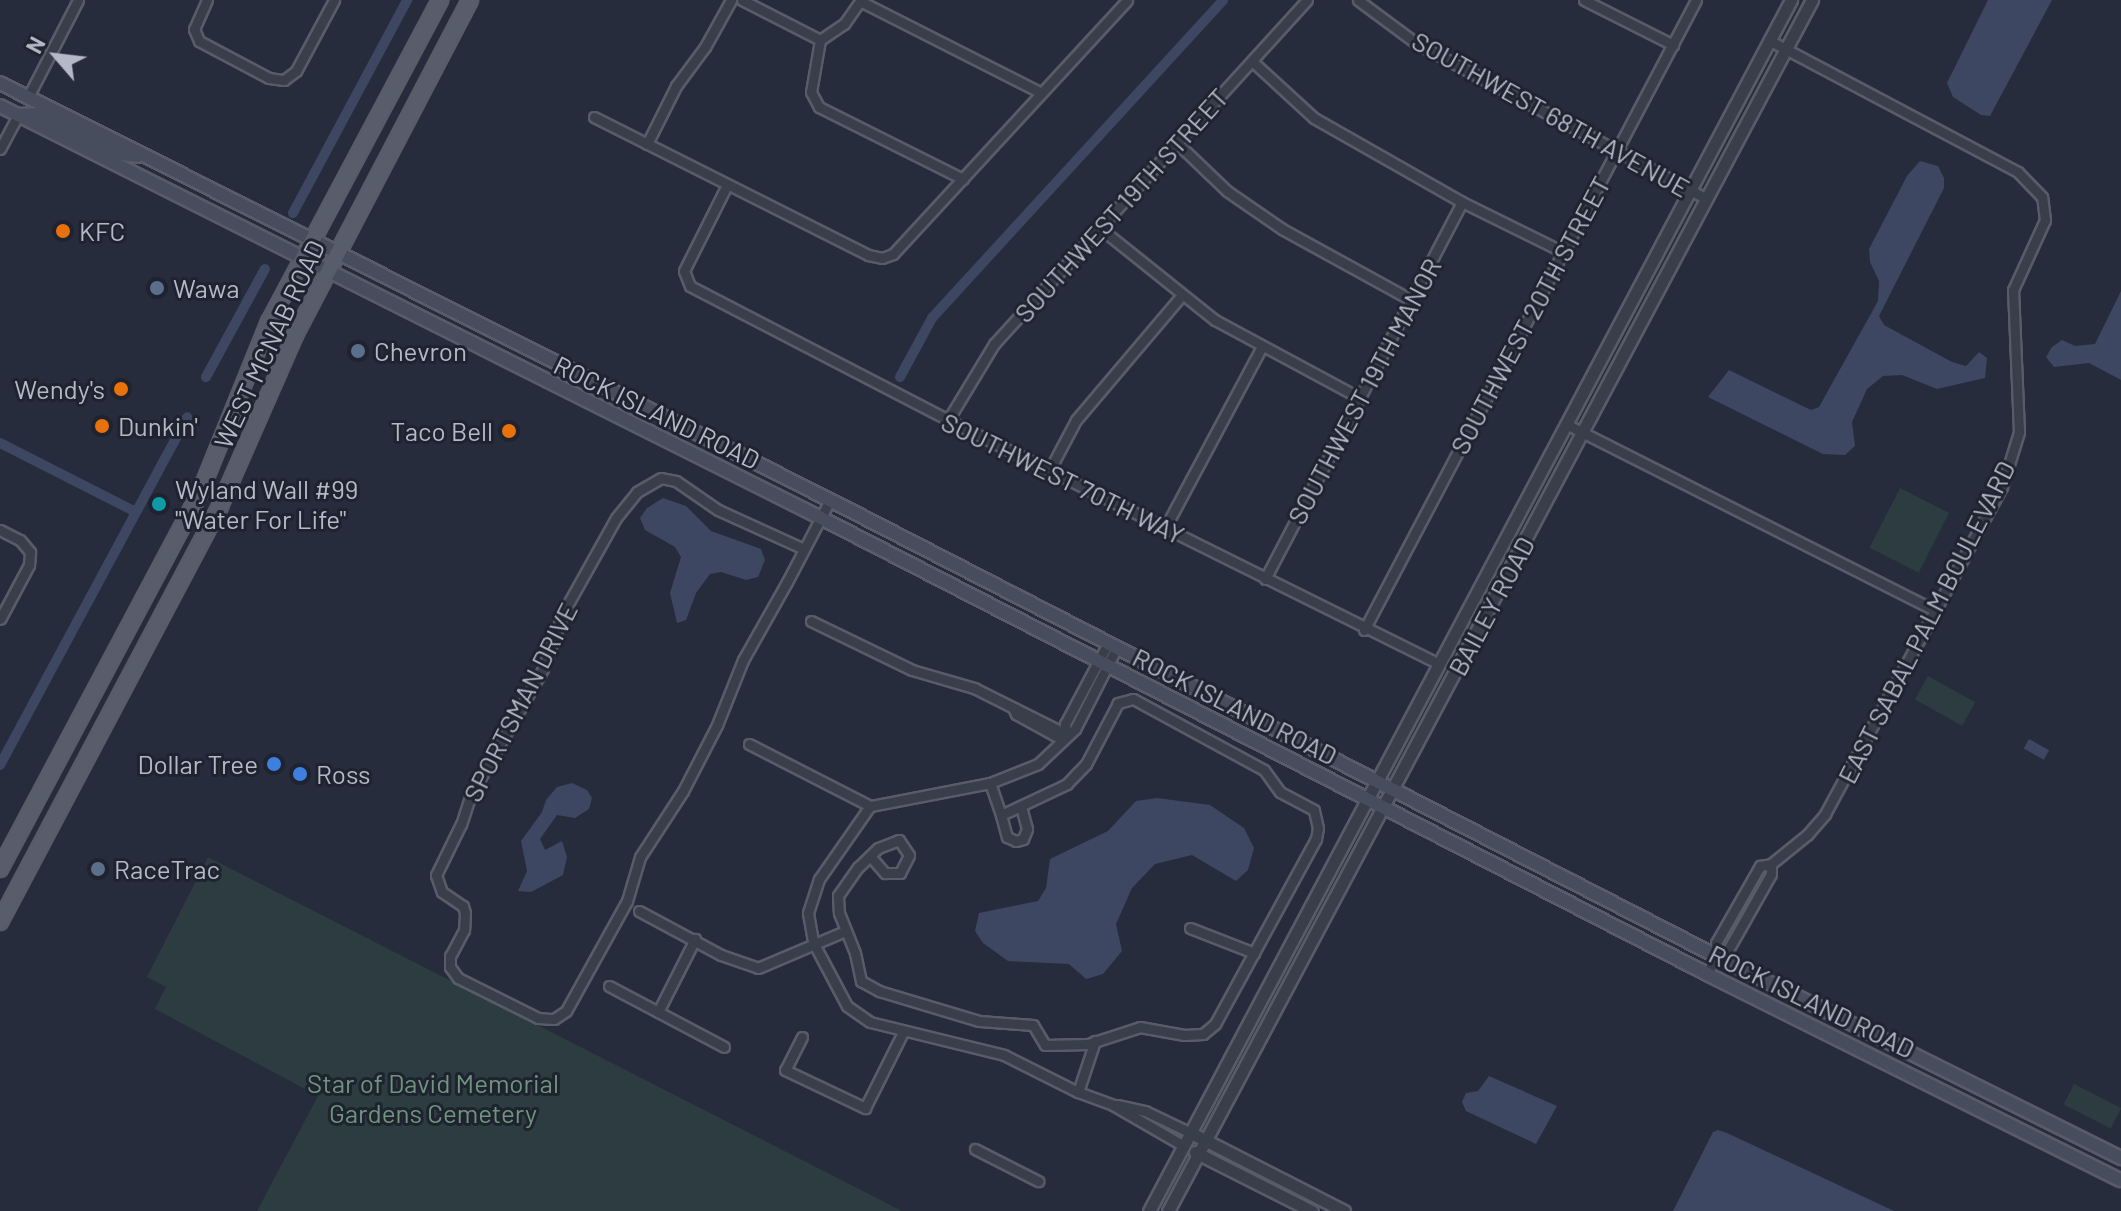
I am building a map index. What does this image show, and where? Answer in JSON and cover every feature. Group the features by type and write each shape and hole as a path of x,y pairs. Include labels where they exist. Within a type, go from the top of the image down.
{"main road":[{"name":"WEST MCNAB ROAD","path":"0,869 199,495 269,322 440,0"},
{"name":"WEST MCNAB ROAD","path":"0,922 220,506 295,335 470,0"},
{"path":"0,83 145,157"},
{"path":"0,103 28,97"},
{"name":"ROCK ISLAND ROAD","path":"0,103 18,115 328,272 821,518 1707,974 2121,1180"},
{"path":"18,115 39,114 120,154 145,157"},
{"name":"ROCK ISLAND ROAD","path":"145,157 830,500 1392,791 2121,1158"}],"street":[{"path":"28,97 78,0"},
{"path":"207,0 194,29 199,41 269,78 284,80 296,71 334,0"},
{"path":"647,144 676,86 705,47 731,0"},
{"path":"742,0 820,40"},
{"path":"963,179 819,107 811,92 820,40 844,24 860,0 1041,93"},
{"path":"594,117 868,255 882,258 893,254 1127,0"},
{"name":"SOUTHWEST 19TH STREET","path":"948,420 994,344 1307,0"},
{"name":"SOUTHWEST 68TH AVENUE","path":"1358,0 1416,43 1707,199"},
{"path":"1584,0 1673,45"},
{"name":"SOUTHWEST 20TH STREET","path":"1364,630 1696,0"},
{"name":"BAILEY ROAD","path":"1149,1211 1791,0"},
{"name":"BAILEY ROAD","path":"1168,1211 1812,0"},
{"name":"EAST SABAL PALM BOULEVARD","path":"1707,974 1716,956 1728,950 1771,874 1771,864 1807,835 1825,814 2002,487 2019,432 2013,290 2045,220 2042,197 2018,172 1769,40"},
{"path":"1252,61 1314,118 1462,202 1563,252"},
{"path":"0,149 18,115"},
{"path":"1177,143 1227,191 1282,229 1411,300"},
{"name":"SOUTHWEST 70TH WAY","path":"727,185 684,271 690,286 1364,630 1439,664"},
{"name":"SOUTHWEST 19TH MANOR","path":"1265,579 1462,202"},
{"path":"1100,228 1181,296 1262,346 1360,398"},
{"path":"1049,471 1076,420 1181,296"},
{"path":"1165,528 1262,346"},
{"path":"1566,424 1934,610"},
{"name":"SPORTSMAN DRIVE","path":"804,549 718,510 676,481 661,478 637,492 616,518 563,613 543,669 471,794 461,824 436,875 442,892 463,906 465,913 464,930 450,956 450,967 458,978 538,1018 554,1019 566,1011 627,901 640,857 683,791 723,714 743,660 804,549 821,518 830,500"},
{"path":"0,530 20,540 30,552 29,565 0,619"},
{"path":"811,621 912,670 974,688 1013,708 1028,712 1064,737"},
{"path":"749,744 870,806 990,783 1038,764 1075,729 1112,645"},
{"path":"870,856 838,896 861,981 879,991 979,1021 1033,1025 1045,1045 1095,1041 1140,1027 1184,1035 1203,1034 1215,1024 1316,839 1318,828 1314,810 1280,792 1264,770 1133,699 1118,703 1086,764 1067,784 1001,815"},
{"path":"990,783 1007,837 1016,841 1023,839 1027,817 1021,807"},
{"path":"870,806 819,879 808,913 813,942 847,1006 870,1022 1004,1055 1078,1092 1113,1105 1198,1154 1312,1211"},
{"path":"639,911 721,955 758,968 813,942 845,931"},
{"path":"1190,928 1254,953"},
{"path":"658,1012 695,939"},
{"path":"609,986 724,1047"},
{"path":"802,1037 785,1070 865,1108 903,1032"},
{"path":"1078,1092 1095,1041"},
{"path":"1113,1105 1145,1111 1344,1211"},
{"path":"975,1149 1038,1181"}],"green space":[{"path":"1900,488 1949,513 1919,573 1870,548"},
{"path":"1928,676 1975,702 1962,726 1915,700"},
{"name":"Star of David Memorial Gardens Cemetery","path":"208,857 902,1211 257,1211 318,1096 155,1009 166,987 147,977"},
{"path":"2074,1084 2121,1108 2111,1129 2064,1104"}],"water":[{"path":"1988,0 2052,0 1990,116 1981,115 1953,97 1947,83"},
{"path":"1920,161 1938,166 1944,178 1944,188 1879,316 1884,325 1952,362 1966,366 1979,352 1987,358 1985,378 1937,389 1902,375 1883,376 1867,389 1852,422 1855,446 1845,455 1823,454 1708,397 1729,370 1811,410 1819,407 1878,301 1879,281 1870,262 1869,249 1907,176"},
{"path":"2121,291 2121,380 2089,363 2054,367 2046,357 2052,347 2062,340 2075,346 2095,344"},
{"path":"663,498 686,506 711,531 761,549 765,560 758,577 746,580 721,572 710,574 696,593 686,620 677,623 670,593 681,557 675,547 645,530 640,518 647,508"},
{"path":"2029,739 2049,750 2044,760 2024,749"},
{"path":"572,783 587,790 592,798 589,809 575,818 557,815 540,839 545,850 562,841 567,857 563,875 531,892 518,891 527,871 521,841 557,787"},
{"path":"1157,798 1210,805 1244,828 1254,848 1248,870 1236,881 1192,855 1155,864 1132,888 1116,924 1122,951 1103,974 1086,979 1069,964 1008,961 983,943 975,931 979,913 1038,901 1046,888 1050,859 1108,831 1136,801"},
{"path":"1489,1076 1557,1106 1536,1144 1466,1111 1462,1102 1466,1093 1478,1091"},
{"path":"1718,1130 1894,1211 1673,1211 1713,1132"}],"waterway":[{"path":"293,213 407,0"},
{"path":"900,377 932,318 1223,0"},
{"path":"206,377 265,269"},
{"path":"0,765 187,417"},
{"path":"0,443 134,511"}],"place":[{"name":"KFC","path":"63,231"},
{"name":"Wawa","path":"157,288"},
{"name":"Chevron","path":"358,351"},
{"name":"Wendy's","path":"121,389"},
{"name":"Dunkin'","path":"102,426"},
{"name":"Taco Bell","path":"509,431"},
{"name":"Wyland Wall #99 \"Water For Life\"","path":"159,504"},
{"name":"Dollar Tree","path":"274,764"},
{"name":"Ross","path":"300,774"},
{"name":"RaceTrac","path":"98,869"}]}
